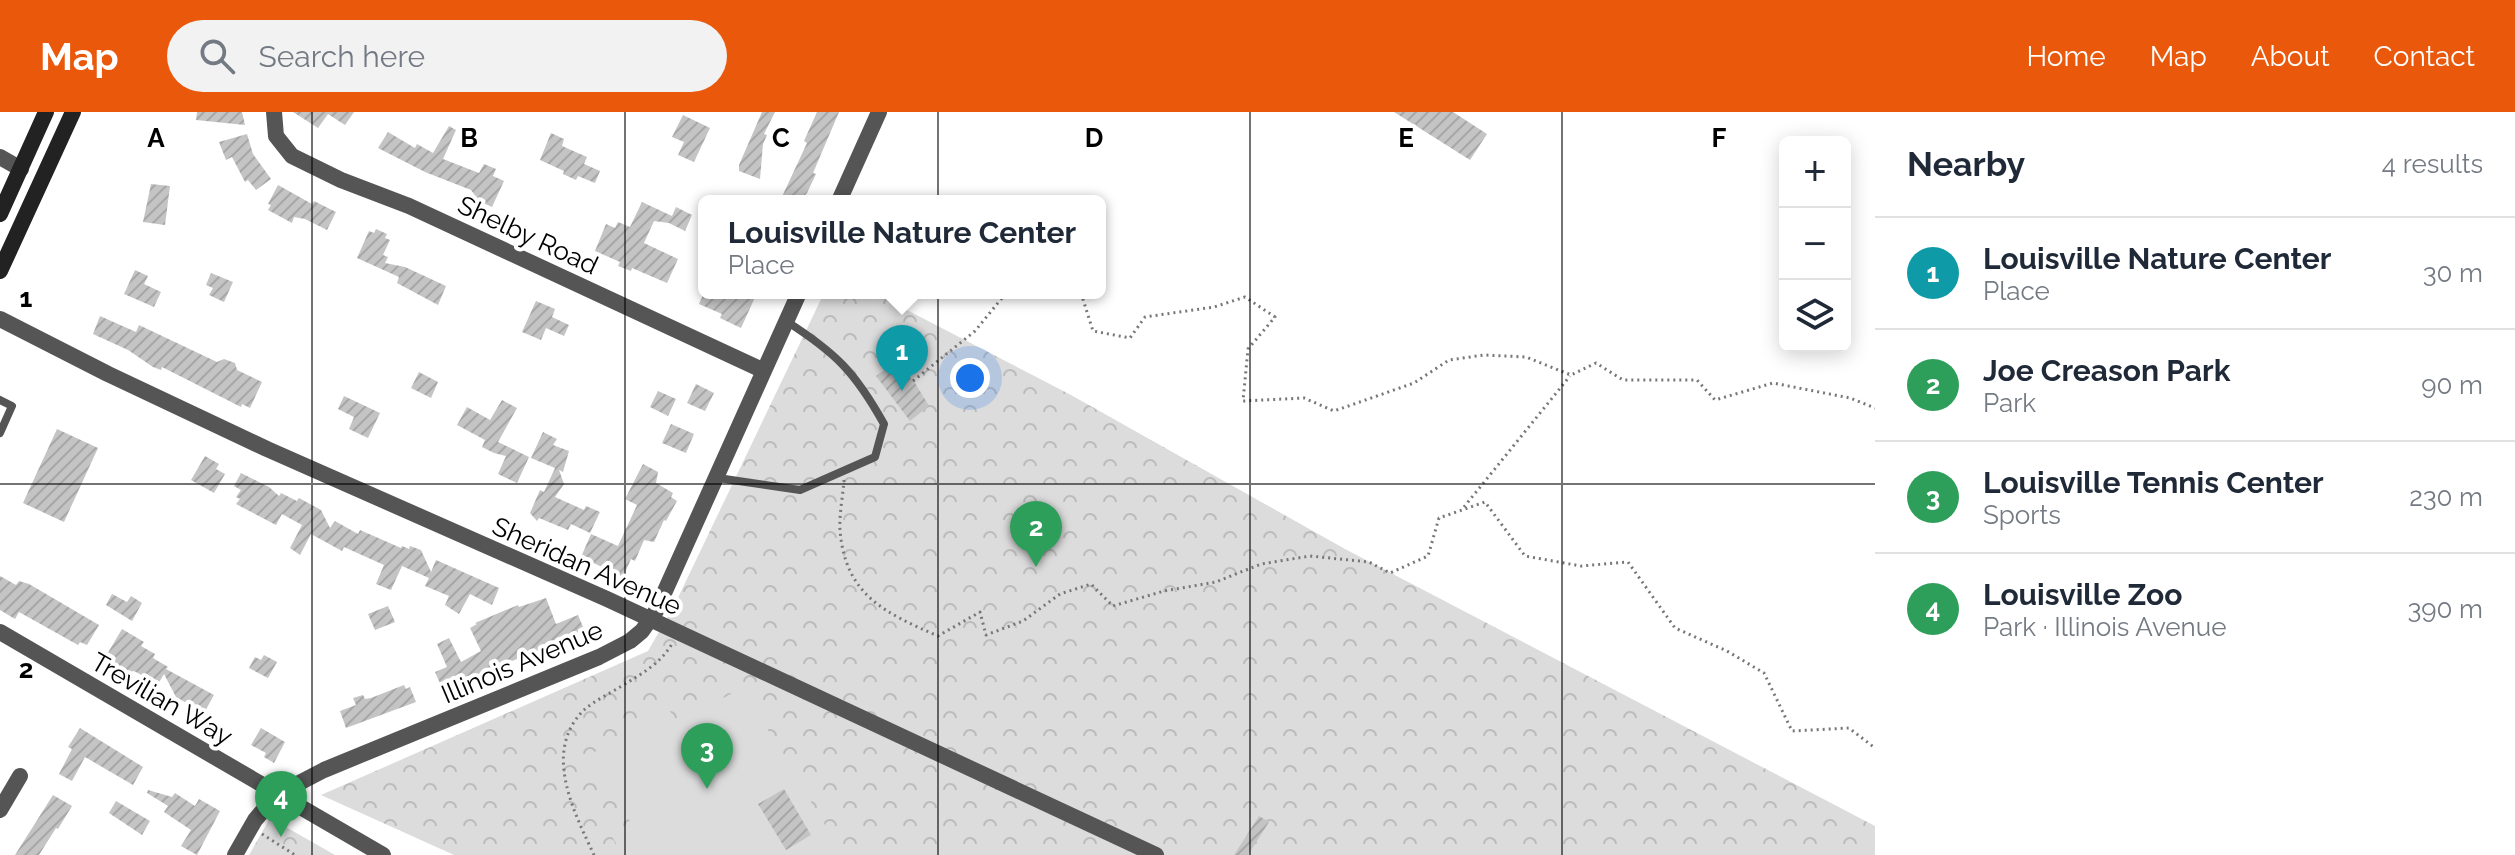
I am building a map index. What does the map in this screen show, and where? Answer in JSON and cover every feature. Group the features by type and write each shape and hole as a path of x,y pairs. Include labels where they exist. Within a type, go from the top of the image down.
{"main road":[{"path":"0,214 46,112"},
{"path":"0,271 73,112"}],"street":[{"name":"Shelby Road","path":"274,112 273,125 278,140 292,156 341,180 409,206 762,370"},
{"path":"842,195 879,112"},
{"path":"0,157 21,169"},
{"name":"Illinois Avenue","path":"235,855 255,820 276,795 324,770 599,657 630,641 650,620 669,586 762,370 796,299"},
{"name":"Sheridan Avenue","path":"0,319 254,443 650,620 1156,855"},
{"name":"Trevilian Way","path":"0,632 383,855"},
{"path":"0,810 20,776"}],"lane":[{"path":"718,478 800,490 875,457 884,424 861,384 827,348 786,321"},
{"path":"0,400 12,406 0,433"}],"path":[{"path":"1083,299 1093,331 1130,338 1145,317 1214,307 1245,297 1275,317 1248,349 1243,401 1304,398 1334,411 1414,383 1449,360 1484,355 1526,357 1571,375"},
{"path":"913,381 975,331 1001,299"},
{"path":"1462,510 1571,375 1596,363 1623,380 1697,380 1715,400 1773,383 1850,398 1875,408"},
{"path":"844,473 840,529 848,569 860,588 892,616 938,636 980,612 986,635 1023,621 1060,594 1091,584 1113,606 1164,591 1216,582 1261,564 1310,556 1369,562 1390,573 1428,556 1439,518 1485,502 1525,556 1581,566 1628,562 1675,628 1727,651 1764,673 1792,731 1849,728 1875,748"},
{"path":"594,855 567,790 563,764 571,726 584,710 655,666 664,657 676,632"},
{"path":"262,834 295,855"}],"green space":[{"path":"821,299 886,299 1071,395 1345,549 1875,826 1875,855 454,855 321,795 648,651 674,606"},
{"path":"742,687 843,855 623,855 611,835 631,823 590,755 668,708 679,725"},
{"path":"270,818 335,855 249,855"}],"building":[{"path":"197,112 242,112 245,125 196,120"},
{"path":"293,112 354,112 345,125 328,114 318,128"},
{"path":"762,112 775,112 764,134 767,135 763,144 760,179 739,171 739,165"},
{"path":"817,112 839,112 807,193 783,195 807,143 804,141"},
{"path":"1394,112 1453,112 1487,134 1470,160"},
{"path":"683,115 710,128 694,162 678,155 684,142 672,137"},
{"path":"449,126 456,130 443,159 479,173 484,164 496,169 493,176 504,181 492,207 479,201 471,190 425,172 378,148 388,132 415,148 417,144 433,153"},
{"path":"551,133 564,139 562,146 587,157 584,164 600,171 595,183 578,176 576,180 540,160"},
{"path":"247,134 253,154 271,179 256,190 248,180 245,182 232,157 226,160 219,142"},
{"path":"151,184 170,186 165,225 143,222"},
{"path":"278,185 312,204 314,201 336,212 327,230 305,219 294,217 292,223 268,210"},
{"path":"642,202 672,216 676,207 692,215 685,231 669,223 654,221 644,243 678,259 667,283 632,268 631,271 618,266 620,262 595,251 606,224 615,228 618,222 630,227"},
{"path":"376,229 387,234 385,238 390,240 383,255 388,257 385,263 405,267 446,286 438,305 397,283 399,277 357,258 369,231 374,233"},
{"path":"135,270 148,276 144,284 161,292 154,307 124,294"},
{"path":"211,273 233,282 224,302 209,295 213,288 206,285"},
{"path":"701,299 754,299 741,328 720,318 722,314 699,304"},
{"path":"536,301 555,309 552,317 569,325 564,336 546,328 541,340 522,332"},
{"path":"100,316 136,332 139,325 217,362 224,359 235,363 237,370 262,382 250,408 242,404 241,407 162,367 161,370 153,367 128,350 93,334"},
{"path":"896,362 915,383 929,406 910,421 876,376"},
{"path":"419,372 438,382 431,398 411,388"},
{"path":"696,384 714,393 705,411 687,403"},
{"path":"658,391 676,399 668,416 650,407"},
{"path":"344,396 380,413 368,438 349,429 354,417 338,409"},
{"path":"502,400 517,408 498,442 529,457 517,483 498,474 506,456 482,447 485,440 457,425 467,407 490,420"},
{"path":"671,424 694,434 686,453 662,443"},
{"path":"57,429 98,448 64,522 23,503"},
{"path":"543,432 557,439 553,445 569,451 563,472 559,470 564,484 555,497 584,510 586,506 600,512 590,533 571,524 568,530 539,518 537,521 530,513 540,490 544,492 555,468 531,458"},
{"path":"205,456 219,464 216,469 225,474 214,493 191,480"},
{"path":"643,464 658,472 656,483 673,493 671,497 677,501 654,542 644,540 635,561 631,559 623,577 581,557 591,534 618,546 637,505 625,499"},
{"path":"241,473 269,487 279,496 281,493 297,501 299,498 321,510 330,528 335,521 358,534 360,530 401,548 409,549 410,546 421,550 431,572 436,560 499,588 492,605 470,594 459,614 445,605 449,596 425,586 429,578 402,566 391,590 376,584 384,565 344,547 342,551 311,534 300,555 290,548 302,525 282,514 276,525 236,504 241,490 234,486"},
{"path":"0,576 16,585 19,581 29,584 99,625 87,645 80,642 78,645 19,612 15,619 0,610"},
{"path":"112,594 127,602 131,596 142,603 132,621 106,605"},
{"path":"546,598 556,624 578,615 586,634 443,690 435,672 447,667 437,644 449,638 461,662 481,651 470,628 475,623 518,605"},
{"path":"388,606 395,622 375,630 368,614"},
{"path":"122,629 144,642 141,646 155,654 153,658 168,667 166,669 214,695 204,713 176,697 164,674 158,684 134,671 128,673 111,664 114,659 106,656"},
{"path":"264,655 277,662 268,678 249,668 255,657 261,660"},
{"path":"404,685 406,689 410,687 416,702 346,728 340,711 356,705 353,698 363,695 365,699 371,698"},
{"path":"80,728 143,767 133,785 85,757 72,781 59,774 72,749 68,747"},
{"path":"261,728 285,742 274,763 264,757 266,753 251,745"},
{"path":"784,789 811,835 786,850 758,804"},
{"path":"148,790 172,797 175,793 195,806 199,799 220,811 197,855 181,846 191,830 164,812 168,806 147,793"},
{"path":"53,795 72,806 58,829 39,855 15,855"},
{"path":"116,801 150,821 142,835 109,813"},
{"path":"1259,816 1269,822 1248,855 1234,855"}],"place":[{"name":"Louisville Nature Center","path":"902,391"},
{"name":"Joe Creason Park","path":"1036,567"},
{"name":"Louisville Tennis Center","path":"707,789"},
{"name":"Louisville Zoo","path":"281,837"}]}
